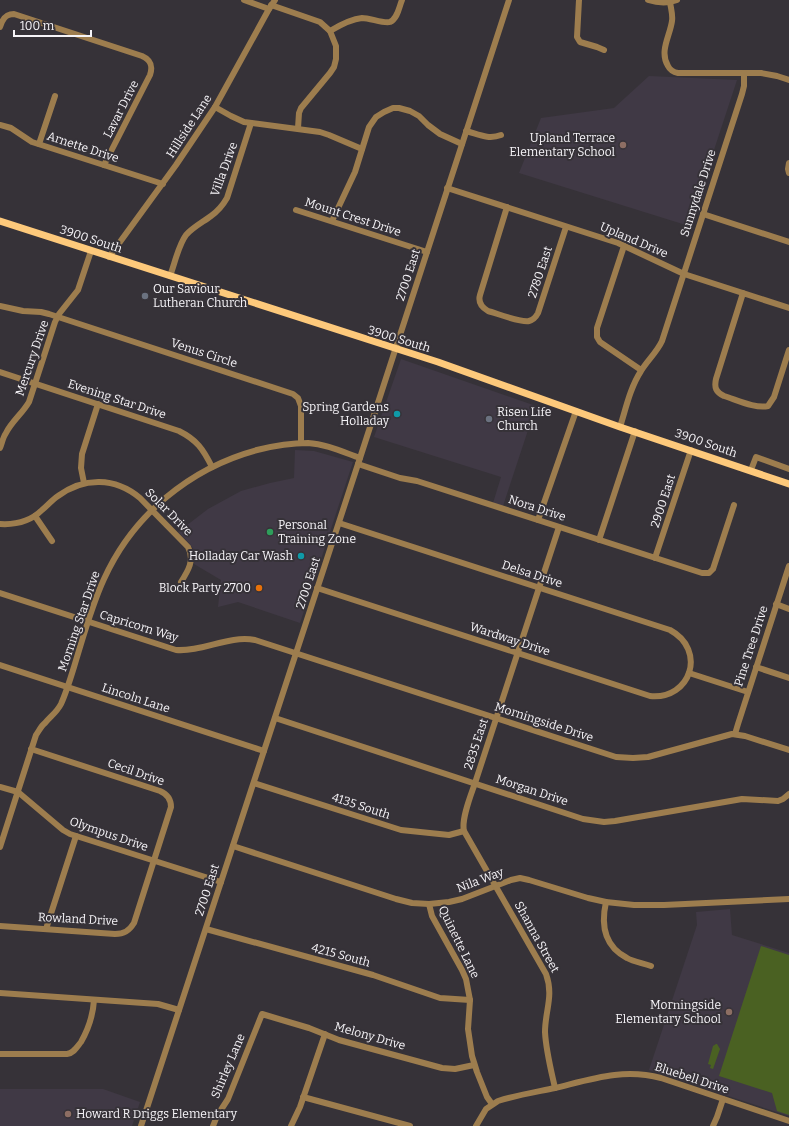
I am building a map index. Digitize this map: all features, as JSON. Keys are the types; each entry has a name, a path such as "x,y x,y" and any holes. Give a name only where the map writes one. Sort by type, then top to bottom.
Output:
{"main road":[{"name":"3900 South","path":"0,221 438,362 789,484"}],"street":[{"path":"244,0 272,5 312,19 320,22 330,31 336,46 334,67 301,108 299,113 298,128"},
{"path":"330,31 352,20 363,18 390,22 397,15 402,0"},
{"name":"2700 East","path":"141,1126 509,0"},
{"path":"579,0 577,37 580,42 598,46 604,50"},
{"path":"648,0 658,3 673,1 672,21 664,53 666,63 671,70 678,72 760,73 789,80"},
{"name":"Hillside Lane","path":"109,257 190,146 215,107 272,5"},
{"name":"Lavar Drive","path":"0,28 3,18 12,14 147,58 152,67 150,75 104,165"},
{"name":"Sunnydale Drive","path":"620,426 631,392 641,370 656,352 662,341 742,94 744,86 744,73"},
{"path":"39,144 55,96"},
{"path":"215,107 244,122 320,132 362,149"},
{"path":"332,221 355,172 369,127 376,117 384,112 393,108 410,110 440,134 462,144"},
{"name":"Villa Drive","path":"170,276 186,236 215,213 227,198 251,123"},
{"name":"Arnette Drive","path":"0,124 11,128 27,139 39,144 163,184"},
{"path":"466,131 494,138 501,135"},
{"path":"789,163 789,173"},
{"name":"Upland Drive","path":"447,188 624,246 684,274 789,308"},
{"name":"2780 East","path":"507,207 479,300 488,311 526,322 535,318 538,313 566,226"},
{"name":"Mount Crest Drive","path":"296,210 427,252"},
{"path":"703,214 789,242"},
{"path":"624,246 597,332 600,342 641,370"},
{"name":"Mercury Drive","path":"0,448 6,432 23,412 29,402 58,317 78,290 91,251"},
{"path":"743,293 716,379 716,390 724,396 757,406 768,406 774,397 789,350"},
{"name":"Venus Circle","path":"0,306 23,311 44,313 58,317 293,394 298,398 301,406 301,443"},
{"name":"Evening Star Drive","path":"0,372 173,429 194,440 201,448 212,467"},
{"path":"84,483 81,468 82,454 98,404"},
{"path":"538,520 576,411"},
{"path":"599,540 635,431"},
{"name":"Morning Star Drive","path":"0,847 39,731 44,723 59,708 65,694 100,588 115,558 137,527 152,510 188,481 212,467 257,450 309,443 325,446 360,458"},
{"name":"2900 East","path":"655,558 691,450"},
{"path":"751,470 756,457 789,469"},
{"name":"Nora Drive","path":"358,464 400,478 417,481 700,573 709,573 712,571 734,505"},
{"name":"Solar Drive","path":"0,524 16,523 35,516 62,493 84,483 103,482 120,486 136,494 188,547 192,557 191,564 181,582"},
{"path":"35,516 52,541"},
{"name":"Delsa Drive","path":"339,523 665,629 682,639 689,651 691,660 689,673"},
{"name":"2835 East","path":"464,831 463,822 475,783 559,527"},
{"name":"Pine Tree Drive","path":"735,734 789,566"},
{"name":"Wardway Drive","path":"318,588 650,696 660,696 675,691 685,682 689,673"},
{"name":"Capricorn Way","path":"0,593 176,650 192,650 246,638 296,653"},
{"path":"776,604 789,609"},
{"name":"Morningside Drive","path":"296,653 612,756 627,758 648,757 735,734 789,750"},
{"name":"Lincoln Lane","path":"0,665 264,752"},
{"path":"756,667 789,678"},
{"path":"689,673 748,692"},
{"name":"Morgan Drive","path":"275,718 584,819 604,822 738,799 778,801 784,799 789,794"},
{"name":"Cecil Drive","path":"32,749 165,793 170,800 171,807 154,861"},
{"name":"4135 South","path":"254,783 401,830 449,835 464,831"},
{"name":"Olympus Drive","path":"0,787 18,792 63,830 76,836 221,882"},
{"name":"Shanna Street","path":"464,831 544,968 550,992 546,1022 546,1039 555,1088"},
{"path":"46,929 76,836"},
{"name":"Nila Way","path":"233,846 412,903 443,903 456,900 513,879 523,878 606,902 629,904 653,905 789,898"},
{"name":"Rowland Drive","path":"0,926 115,934 124,933 134,923 154,861"},
{"path":"606,902 604,923 606,933 611,943 619,952 628,958 651,966"},
{"name":"Quinette Lane","path":"429,904 433,918 464,974 469,989 470,1000 468,1029 470,1047 474,1065 487,1097 492,1104"},
{"name":"4215 South","path":"206,929 373,975 440,998 470,1000"},
{"path":"0,993 158,1004 179,1010"},
{"path":"0,1054 71,1053 74,1051 89,1027 94,1000"},
{"name":"Melony Drive","path":"262,1014 309,1028 339,1040 446,1069 459,1069 474,1065"},
{"name":"Shirley Lane","path":"213,1126 228,1099 262,1014"},
{"path":"291,1126 298,1112 325,1034"},
{"name":"Bluebell Drive","path":"492,1104 502,1100 612,1075 637,1074 661,1078 789,1121"},
{"path":"303,1097 410,1126"},
{"path":"712,1126 717,1117 723,1099"},
{"path":"476,1126 484,1112 492,1104"}],"shaded area":[{"name":"Upland Terrace Elementary School","path":"649,76 737,80 689,226 519,173 541,118 614,108"},
{"path":"401,359 536,406 503,506 493,503 501,477 374,437"},
{"path":"295,450 314,451 353,462 300,623 238,602 218,607 221,580 194,564 194,550 178,532 208,509 241,491 294,478"},
{"name":"Morningside Elementary School","path":"730,909 732,935 789,953 789,1116 649,1070 697,925 696,912"},
{"name":"Howard R Driggs Elementary","path":"0,1089 103,1089 140,1102 132,1126 0,1126"}],"green space":[{"path":"761,946 789,955 789,1115 777,1111 772,1093 719,1076"},
{"path":"716,1044 720,1049 713,1069 710,1068 711,1065 708,1064 713,1046"}],"place":[{"name":"Upland Terrace Elementary School","path":"623,145"},
{"name":"Our Saviour Lutheran Church","path":"145,296"},
{"name":"Spring Gardens Holladay","path":"397,414"},
{"name":"Risen Life Church","path":"489,419"},
{"name":"Personal Training Zone","path":"270,532"},
{"name":"Holladay Car Wash","path":"301,556"},
{"name":"Block Party 2700","path":"259,588"},
{"name":"Morningside Elementary School","path":"729,1012"},
{"name":"Howard R Driggs Elementary","path":"68,1114"}]}
